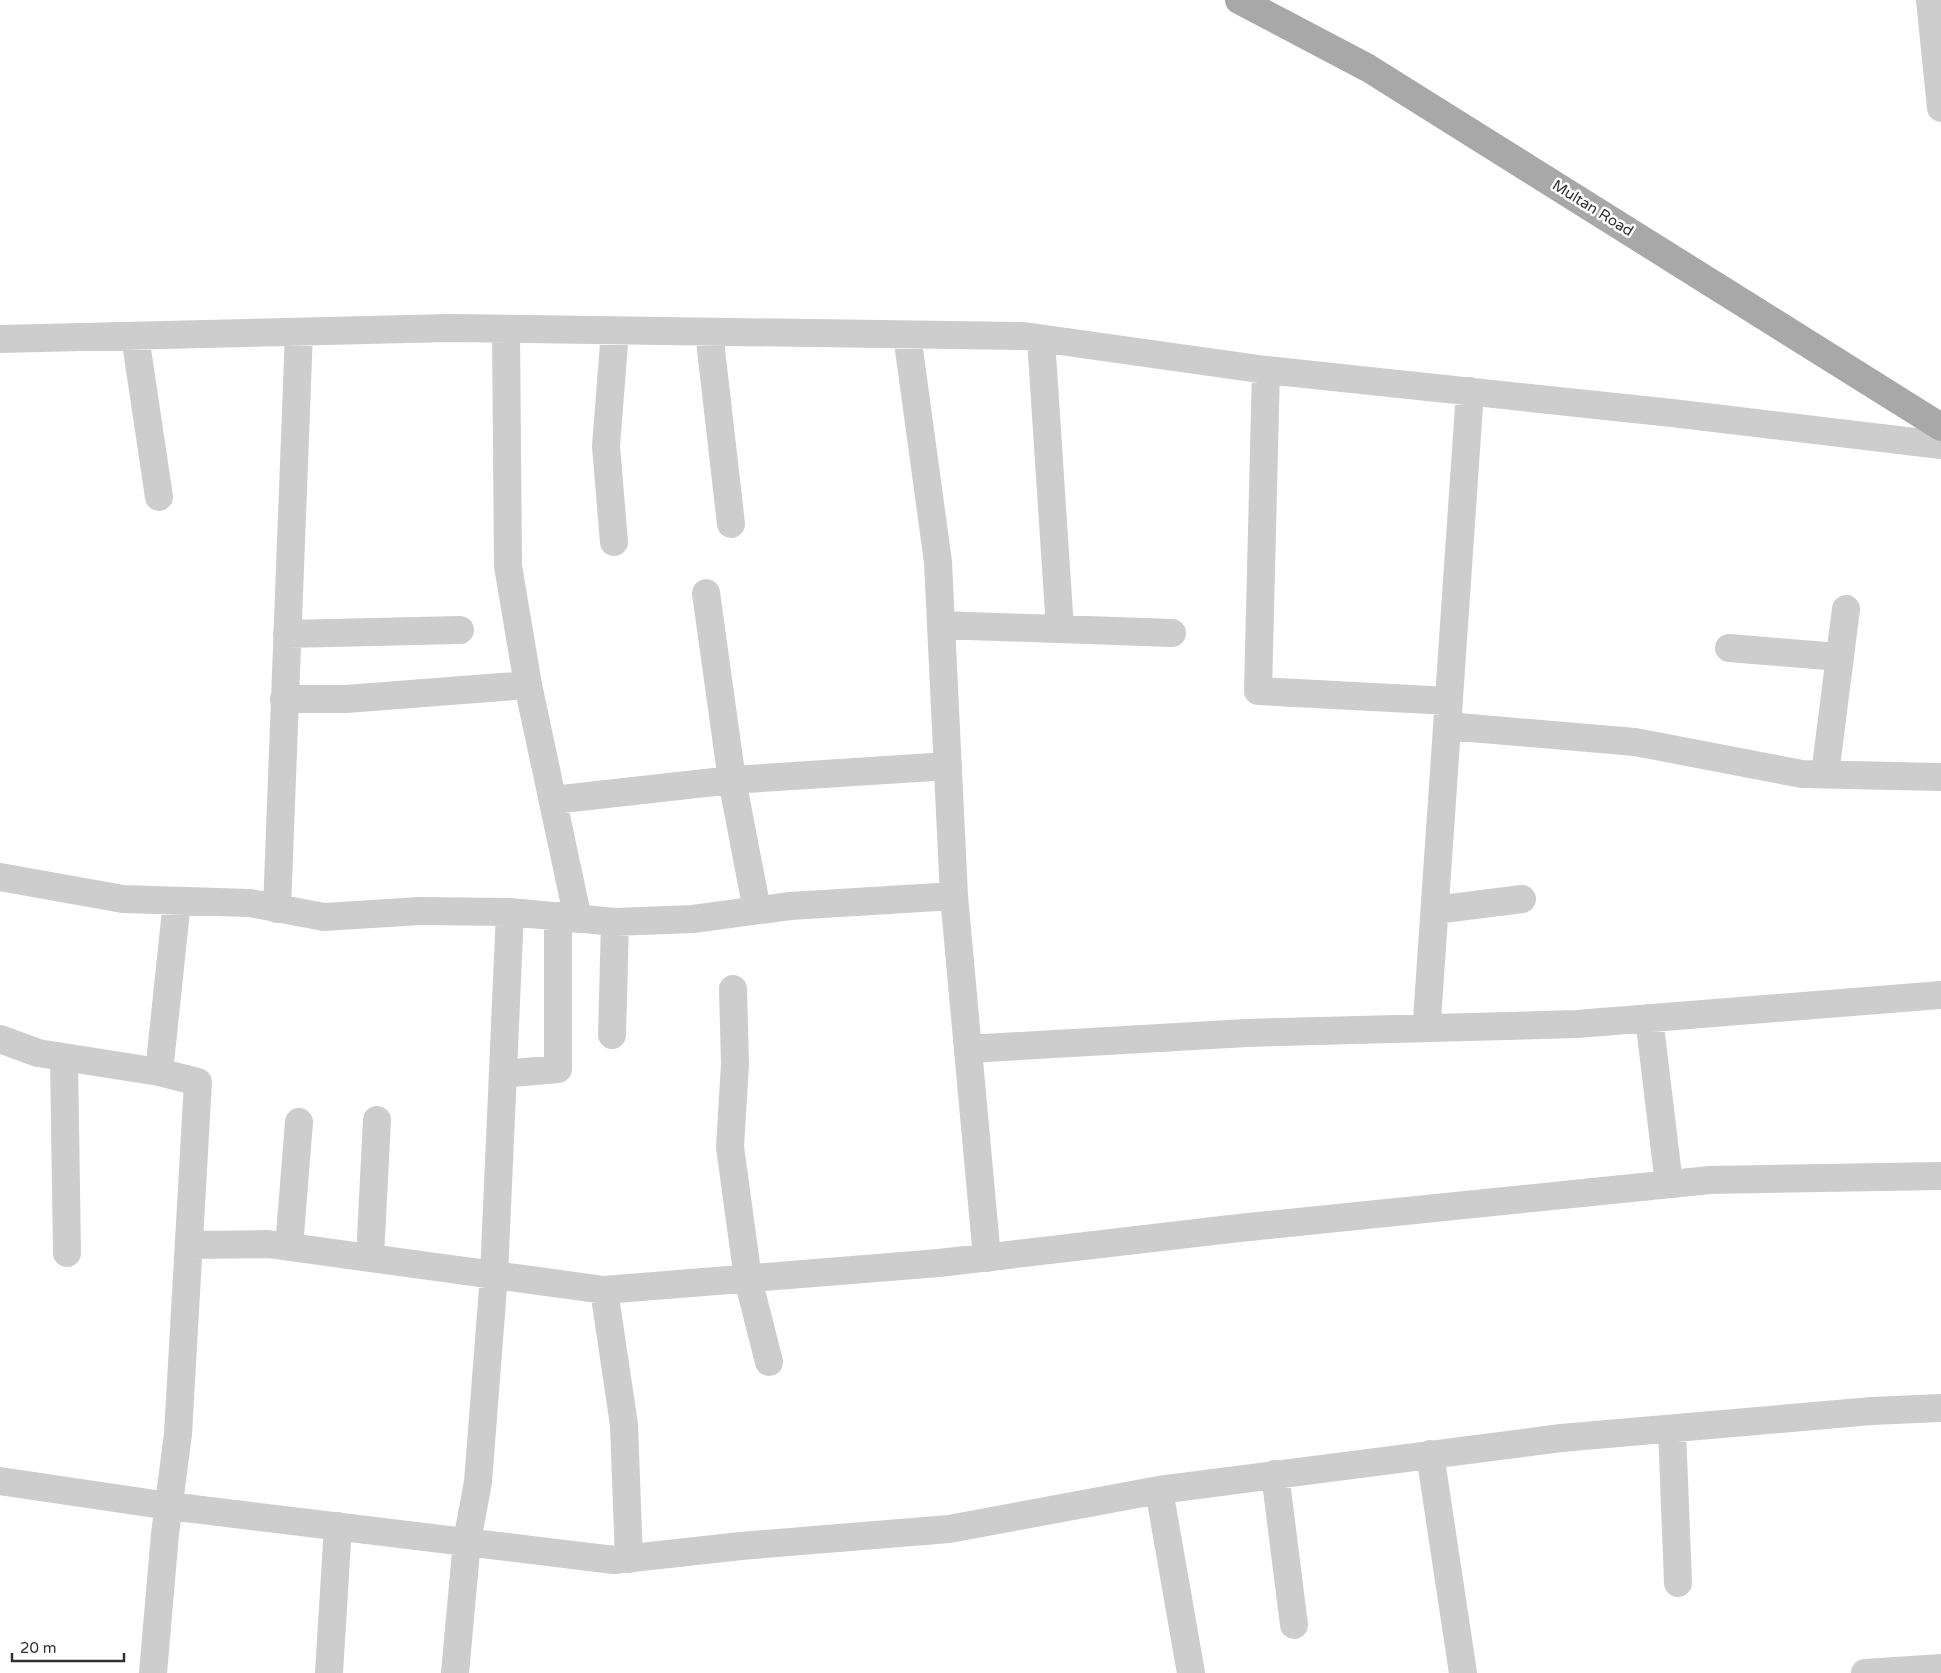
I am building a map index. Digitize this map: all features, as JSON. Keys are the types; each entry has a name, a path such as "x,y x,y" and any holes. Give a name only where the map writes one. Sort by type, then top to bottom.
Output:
{"main road":[{"name":"Multan Road","path":"1239,0 1368,68 1941,427"}],"street":[{"path":"1930,0 1941,108"},
{"path":"0,339 449,328 907,335 1041,339 1266,370 1470,391 1941,445"},
{"path":"503,1074 558,1069 568,918 553,800 528,685 508,566 506,329"},
{"path":"614,542 606,446 615,331"},
{"path":"277,909 300,332"},
{"path":"709,332 731,524"},
{"path":"907,335 938,562 954,896 987,1258"},
{"path":"135,336 159,497"},
{"path":"1041,339 1060,629"},
{"path":"1266,370 1258,691 1448,714 1635,742 1802,774 1941,777"},
{"path":"1428,1028 1427,1020 1470,391"},
{"path":"706,593 732,780 757,910"},
{"path":"1826,774 1846,610"},
{"path":"941,625 1172,633"},
{"path":"287,634 460,630"},
{"path":"1728,648 1840,657"},
{"path":"284,699 346,699 528,685"},
{"path":"553,800 732,780 948,766"},
{"path":"0,877 123,899 250,904 324,917 420,911 510,912 615,922 693,919 757,910 954,896"},
{"path":"1435,910 1522,899"},
{"path":"159,1072 177,901"},
{"path":"454,1673 467,1541 478,1482 494,1275 510,912"},
{"path":"612,1035 615,922"},
{"path":"733,989 736,1064 730,1147 748,1279 769,1362"},
{"path":"968,1049 1246,1033 1577,1024 1941,995"},
{"path":"1649,1018 1669,1184"},
{"path":"0,1040 38,1053 159,1072 198,1082 178,1434 153,1673"},
{"path":"64,1057 67,1253"},
{"path":"370,1258 377,1120"},
{"path":"290,1247 299,1122"},
{"path":"189,1245 268,1244 604,1290 987,1258 1239,1228 1710,1180 1941,1176"},
{"path":"604,1290 624,1425 629,1559"},
{"path":"0,1481 169,1506 614,1560 741,1546 949,1529 1159,1490 1561,1438 1872,1411 1941,1408"},
{"path":"1672,1429 1678,1583"},
{"path":"1430,1454 1464,1673"},
{"path":"1275,1474 1294,1626"},
{"path":"1159,1490 1191,1673"},
{"path":"330,1673 338,1526"},
{"path":"1865,1673 1941,1668"}]}
